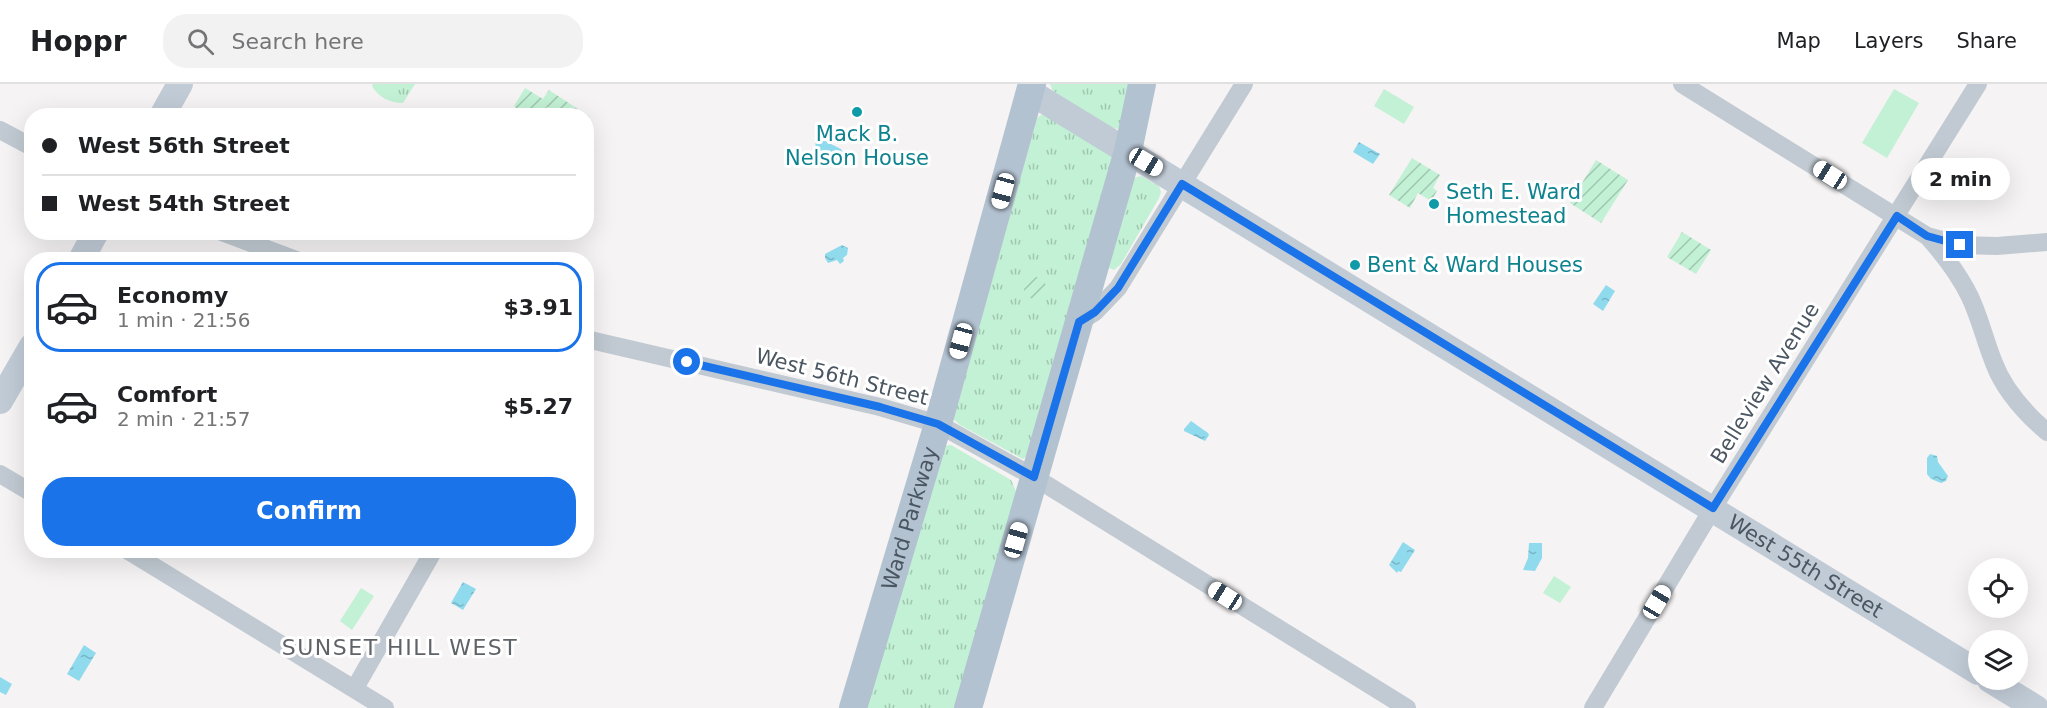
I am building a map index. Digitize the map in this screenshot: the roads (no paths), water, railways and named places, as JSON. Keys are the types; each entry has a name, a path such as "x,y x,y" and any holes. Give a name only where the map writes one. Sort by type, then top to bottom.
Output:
{"main road":[{"path":"166,108 180,84"},
{"path":"968,708 1128,151 1143,84"},
{"name":"West 55th Street","path":"1027,86 1128,151 1968,666"},
{"name":"Ward Parkway","path":"853,708 938,424 1027,86"},
{"path":"0,401 24,360"},
{"path":"2006,690 2036,708"}],"street":[{"path":"1079,322 1095,312 1118,288 1244,84"},
{"path":"1682,84 1927,236 1953,265 1971,299 1995,365 2010,392 2028,416 2047,432"},
{"name":"Belleview Avenue","path":"1593,708 1713,508 1978,84"},
{"path":"0,130 24,143"},
{"path":"1927,236 1960,245 1997,246 2047,242"},
{"path":"243,240 275,252"},
{"name":"West 56th Street","path":"594,341 880,407 938,424 1034,477 1407,708"},
{"path":"0,474 24,488"},
{"path":"140,558 385,708"},
{"path":"355,688 429,558"}],"water":[{"path":"819,138 841,149 842,156 837,160 816,148 815,142"},
{"path":"1359,142 1380,154 1373,164 1353,152"},
{"path":"842,245 848,248 847,255 843,258 844,261 840,264 837,260 828,263 825,254"},
{"path":"1606,285 1615,291 1603,311 1593,304"},
{"path":"1191,421 1208,433 1205,441 1184,431"},
{"path":"1930,454 1937,456 1938,462 1948,476 1946,481 1941,483 1931,479 1927,474 1927,458"},
{"path":"1403,542 1415,550 1401,572 1397,573 1389,565"},
{"path":"1529,543 1542,543 1542,558 1535,571 1523,570 1528,558"},
{"path":"463,582 476,589 463,610 451,603"},
{"path":"84,645 96,653 79,681 67,674"},
{"path":"0,677 12,684 6,695 0,692"}],"place":[{"name":"Mack B. Nelson House","path":"857,112"},
{"name":"Seth E. Ward Homestead","path":"1434,204"},
{"name":"Bent & Ward Houses","path":"1355,265"}],"district":[{"name":"SUNSET HILL WEST","path":"400,647"}]}
